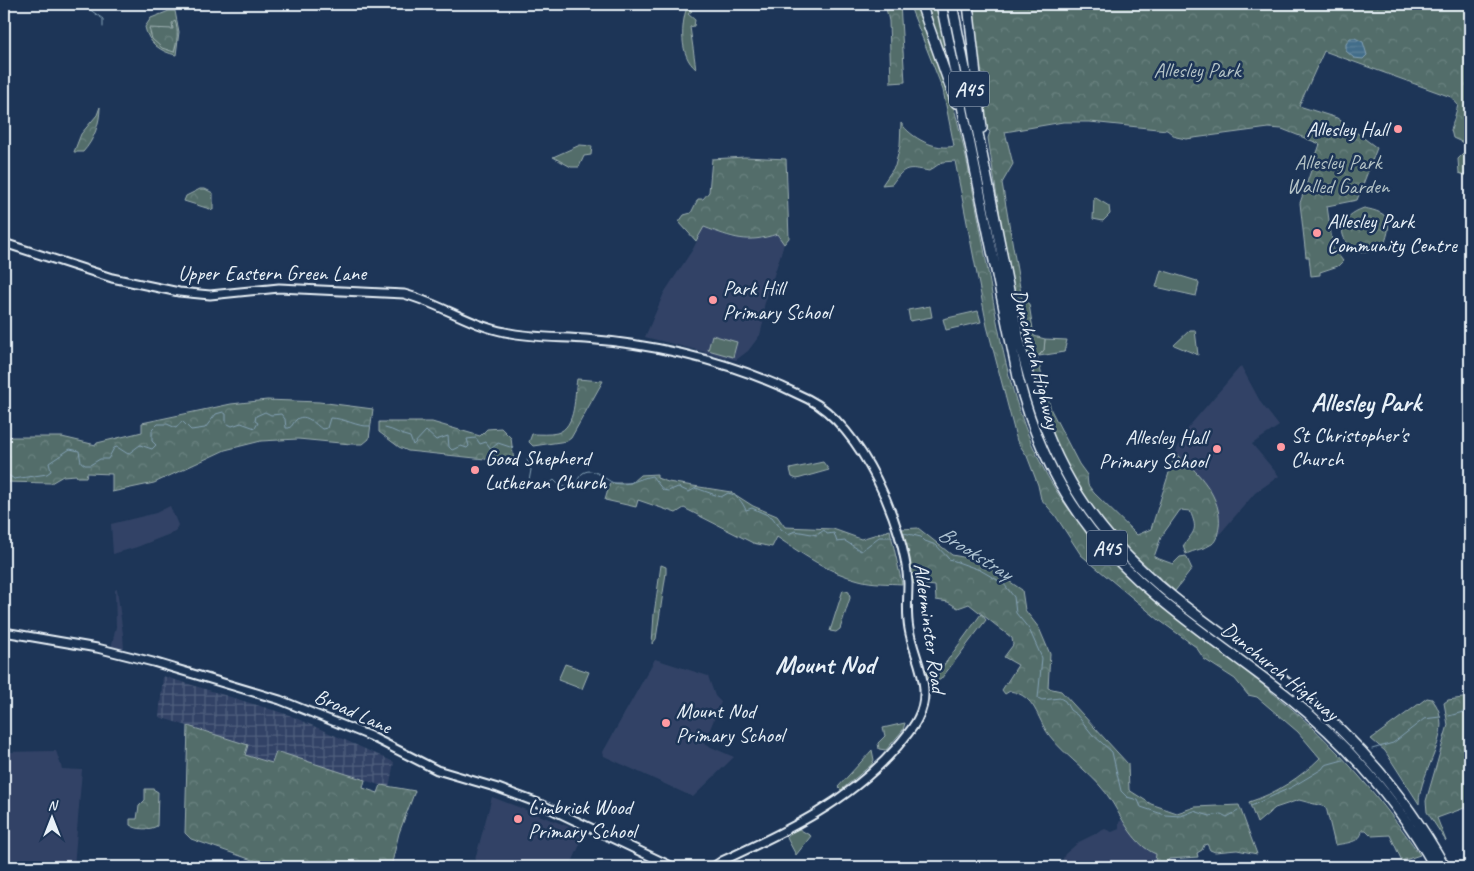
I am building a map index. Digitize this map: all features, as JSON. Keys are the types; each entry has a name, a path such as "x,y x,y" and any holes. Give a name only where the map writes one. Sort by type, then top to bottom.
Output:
{"highway":[{"path":"921,4 956,104 963,116"},
{"name":"Dunchurch Highway","path":"941,4 963,116 1028,415 1043,452 1073,505 1104,545 1137,579 1292,700 1348,751 1409,824 1434,867"},
{"name":"Dunchurch Highway","path":"952,4 1028,377 1052,448 1080,498 1117,546 1143,571 1300,692 1354,743 1390,784 1416,819 1445,867"},
{"path":"968,4 987,165 986,174"}],"street":[{"name":"Upper Eastern Green Lane","path":"4,243 112,278 179,292 210,295 279,288 396,293 421,299 489,328 520,335 546,338"},
{"name":"Alderminster Road","path":"546,338 588,340 670,350 731,368 808,399 844,428 857,444 870,467 896,527 908,583 906,602 910,633 925,687 922,709 917,720 885,760 838,801 803,822 713,867"},
{"name":"Broad Lane","path":"4,632 82,645 140,659 280,700 370,736 437,770 498,788 538,803 674,867"}],"shaded area":[{"path":"1350,38 1363,42 1367,55 1363,59 1354,58 1346,51 1346,44"},
{"name":"Park Hill Primary School","path":"704,227 732,238 762,239 777,234 784,244 764,306 760,335 748,351 736,360 645,337 664,293 693,249"},
{"name":"Allesley Hall Primary School","path":"1241,366 1261,403 1279,426 1252,444 1279,476 1255,493 1218,536 1175,454 1185,431"},
{"path":"170,506 178,525 175,532 113,554 111,524 156,513"},
{"path":"117,589 124,651 111,648 116,627 115,590"},
{"name":"Mount Nod Primary School","path":"655,659 708,676 715,696 721,702 704,744 734,757 693,797 604,756 603,752"},
{"path":"163,676 289,715 394,762 389,788 276,752 272,764 245,755 248,745 159,717"},
{"path":"56,751 62,769 82,770 74,867 4,867 4,752"},
{"name":"Limbrick Wood Primary School","path":"492,797 585,833 570,867 473,867"},
{"path":"1122,820 1148,851 1156,854 1156,861 1159,867 1066,867 1063,864 1062,861 1065,854 1079,842 1105,829 1112,832 1119,829 1119,822"}],"green space":[{"path":"885,4 900,4 905,82 891,83 889,21"},
{"path":"909,4 917,4 949,91 968,166 1004,356 1013,392 1039,460 1057,492 1080,523 1131,579 1279,698 1337,752 1389,813 1420,855 1402,861 1390,835 1372,836 1366,830 1362,830 1359,838 1356,840 1335,845 1326,807 1299,800 1275,808 1257,823 1249,802 1287,784 1305,772 1320,758 1298,732 1257,697 1248,695 1235,679 1204,659 1196,647 1159,620 1081,555 1055,515 1041,499 1027,456 1017,441 987,326 955,161 942,162 929,171 907,169 892,184 882,185 895,166 900,146 901,123 911,134 924,142 940,147 954,146 943,90"},
{"path":"926,4 937,4 947,56 943,58"},
{"name":"Allesley Park","path":"971,4 1470,4 1470,146 1453,138 1451,130 1458,105 1451,97 1324,51 1299,106 1337,118 1377,148 1357,200 1327,206 1333,248 1343,261 1338,266 1320,272 1320,275 1311,276 1309,257 1306,257 1300,203 1320,144 1282,129 1269,128 1186,139 1176,137 1167,130 1090,122 1063,122 1005,132 1013,164 1002,183 1022,299 1029,304 1034,336 1045,339 1044,350 1037,357 1051,410 1079,464 1087,475 1088,485 1137,535 1151,529 1175,454 1200,476 1213,495 1217,505 1219,527 1215,540 1209,546 1186,554 1183,546 1194,530 1194,522 1190,511 1180,510 1161,537 1154,557 1173,564 1180,557 1186,556 1192,569 1175,591 1130,551 1090,505 1062,459 1043,413 1029,365 1005,247 988,138 990,132 984,126 972,30 975,21"},
{"path":"687,7 692,11 688,14 695,20 694,26 690,27 696,69 690,63 684,48 683,22"},
{"path":"169,11 175,11 179,32 176,55 165,52 156,46 149,38 145,27 151,18"},
{"path":"175,21 177,36 174,52 162,48 152,39 149,28 173,29 172,23"},
{"path":"100,107 98,125 93,137 83,152 74,152 81,134 97,115"},
{"path":"580,145 592,146 591,155 584,156 579,167 571,167 553,157"},
{"path":"1465,152 1470,154 1470,177 1459,173 1458,159"},
{"path":"745,157 786,159 789,238 784,244 777,234 757,239 748,239 732,237 704,227 696,241 679,222 684,215 691,213 698,199 703,199 709,192 712,159"},
{"path":"200,189 213,193 213,210 184,201 186,196"},
{"path":"1094,197 1109,206 1110,214 1103,221 1093,219"},
{"path":"1364,208 1384,215 1388,224 1387,236 1384,245 1369,251 1356,252 1345,239 1343,227 1345,221 1350,216"},
{"path":"1161,270 1197,281 1199,284 1196,296 1156,287"},
{"path":"930,306 932,317 910,321 908,310"},
{"path":"978,311 981,322 946,330 943,319"},
{"path":"1190,330 1195,330 1198,355 1174,345"},
{"path":"712,335 737,342 733,357 708,350"},
{"path":"1045,339 1067,340 1064,352 1039,356 1044,350"},
{"path":"577,379 603,381 571,438 567,441 533,446 529,442 532,434 557,433 568,424 573,410"},
{"path":"267,400 319,402 373,409 369,439 363,444 298,439 261,441 225,450 154,483 112,492 112,474 87,473 86,477 77,477 76,475 63,476 51,483 4,482 4,437 62,437 96,445 97,443 142,432 142,423 231,404"},
{"path":"379,422 432,422 480,436 487,429 501,428 511,438 514,462 408,451 399,447 379,432"},
{"path":"823,462 829,470 797,479 792,477 790,469"},
{"path":"657,474 657,478 668,482 731,492 753,506 777,516 785,527 833,529 861,539 890,530 902,584 870,582 848,577 816,562 777,537 772,547 753,543 684,508 676,513 638,500 636,507 605,500 610,483 631,483 640,475"},
{"path":"918,528 952,555 978,560 1022,590 1025,610 1039,628 1050,654 1048,688 1061,691 1128,764 1129,790 1151,804 1177,813 1195,807 1239,805 1257,854 1237,850 1215,852 1210,850 1207,844 1197,853 1198,857 1169,859 1164,867 1159,867 1155,861 1156,854 1136,839 1106,793 1056,744 1030,702 1019,694 1010,691 1005,694 1002,690 1018,665 1004,657 1013,645 1012,638 969,604 958,608 948,602 936,600 935,586 911,583 909,560 901,529"},
{"path":"661,565 666,567 666,573 656,639 652,644 654,614"},
{"path":"843,590 849,592 850,598 840,629 836,632 830,631"},
{"path":"981,614 986,620 941,679 936,682 929,680 926,668 936,676"},
{"path":"565,664 589,672 582,689 558,680"},
{"path":"1470,697 1470,806 1437,818 1446,841 1427,812 1426,801 1448,725 1444,703 1448,700"},
{"path":"1427,698 1432,699 1439,711 1441,724 1439,737 1421,791 1419,804 1385,751 1371,739"},
{"path":"905,723 903,730 886,750 879,749 878,743 885,736 883,728"},
{"path":"188,726 248,745 245,755 272,763 276,752 282,753 365,780 363,788 378,793 381,785 415,791 399,833 391,867 280,867 261,863 191,839 185,833"},
{"path":"872,750 874,760 871,765 841,790 838,787"},
{"path":"145,789 153,789 158,792 157,826 140,829 130,825 130,819 137,819 139,806 145,800"},
{"path":"799,829 811,836 796,855 787,838 789,833"}],"waterway":[{"path":"82,4 103,19 103,27"},
{"path":"4,472 14,479 47,474 51,471 49,463 70,449 79,451 81,462 85,465 90,465 100,459 108,459 114,448 117,447 128,454 140,445 152,449 156,445 152,441 152,430 158,424 167,424 176,428 182,421 191,430 205,428 216,414 223,412 226,414 226,423 232,426 241,423 255,428 258,423 255,421 256,416 265,412 271,415 281,414 285,419 286,428 289,428 297,419 304,417 322,429 327,428 330,418 370,426"},
{"path":"385,428 410,437 413,445 426,431 436,440 448,436 449,447 452,450 461,446 467,448 469,446 467,439 476,438 480,444 486,442 491,449 498,443 513,448"},
{"path":"527,460 531,470 529,481 544,488 554,480 560,486 572,488 581,475 587,471 595,472 619,484 652,476 663,490 668,491 678,487 689,492 696,488 721,497 728,493 734,495 746,510 752,508 772,517 781,529 788,534 795,531 817,535 824,530 827,534 834,533 837,542 845,541 861,551 879,537 893,537"},
{"name":"Brookstray","path":"904,533 921,537 925,541 936,545 949,559 980,570 1004,584 1014,597 1016,613 1029,629 1042,658 1038,698 1042,700 1060,698 1065,701 1070,710 1077,715 1092,734 1112,752 1121,791 1127,797 1138,800 1141,807 1165,815 1181,816 1194,811 1210,816 1221,814 1227,817 1238,811"},
{"name":"Brookstray","path":"1449,716 1463,712 1470,715"},
{"name":"Brookstray","path":"1372,749 1393,743 1424,719 1440,717"},
{"name":"Brookstray","path":"1251,806 1292,787 1322,769 1325,765 1343,760"}],"place":[{"name":"Allesley Hall","path":"1398,129"},
{"name":"Allesley Park Community Centre","path":"1317,233"},
{"name":"Park Hill Primary School","path":"713,300"},
{"name":"St Christopher's Church","path":"1281,447"},
{"name":"Allesley Hall Primary School","path":"1217,449"},
{"name":"Good Shepherd Lutheran Church","path":"475,470"},
{"name":"Mount Nod Primary School","path":"666,723"},
{"name":"Limbrick Wood Primary School","path":"518,819"}],"district":[{"name":"Allesley Park","path":"1366,402"},
{"name":"Mount Nod","path":"825,664"}],"park label":[{"name":"Allesley Park Walled Garden","path":"1338,174"}]}
